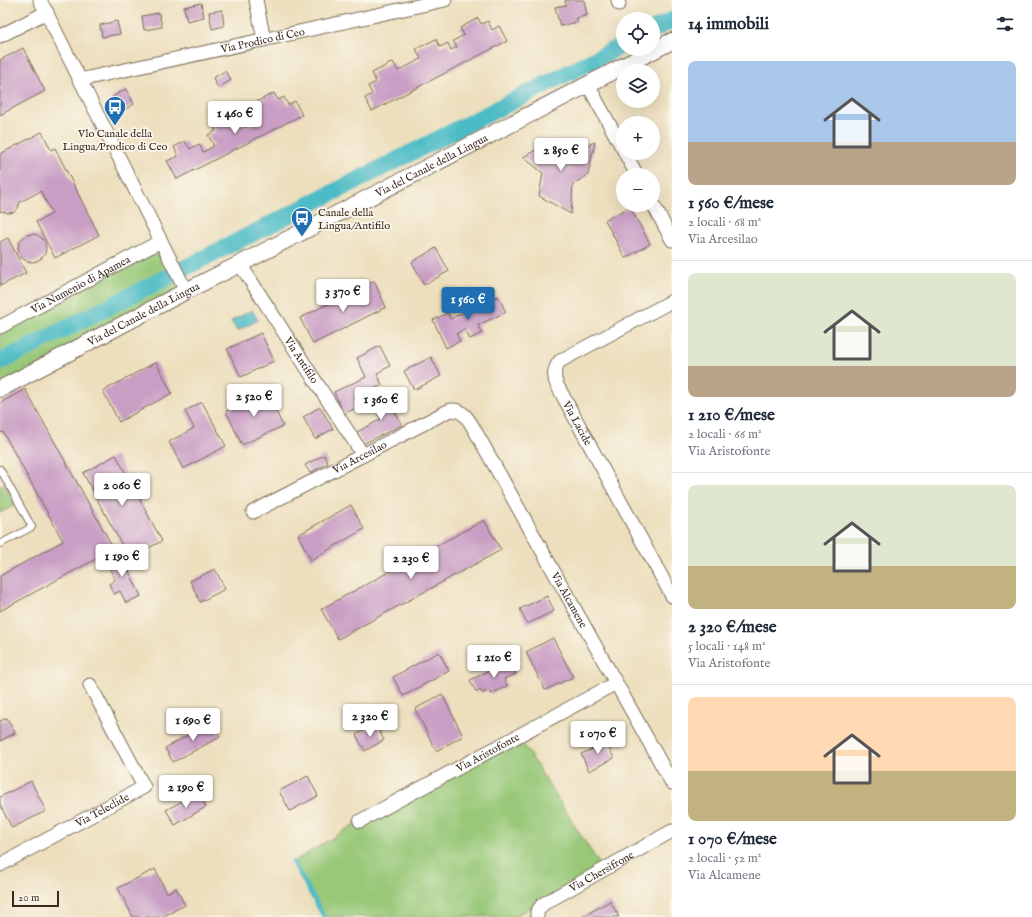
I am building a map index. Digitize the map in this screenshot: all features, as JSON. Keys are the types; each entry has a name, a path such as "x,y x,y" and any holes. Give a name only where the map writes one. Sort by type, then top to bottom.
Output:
{"street":[{"path":"40,0 184,287"},
{"path":"256,0 264,40"},
{"name":"Via Prodico di Ceo","path":"79,80 445,0"},
{"path":"0,36 47,12"},
{"name":"Via del Canale della Lingua","path":"0,389 184,287 240,264 672,41"},
{"path":"588,85 616,136"},
{"path":"657,212 672,240"},
{"name":"Via Numenio di Apamea","path":"0,327 161,241"},
{"name":"Via Antifilo","path":"240,264 363,455"},
{"name":"Via Lacide","path":"672,301 564,359 556,368 555,377 672,596"},
{"name":"Via Arcesilao","path":"253,512 448,411 458,410 466,417"},
{"name":"Via Alcamene","path":"466,417 672,783"},
{"name":"Via Aristofonte","path":"360,821 616,683"},
{"name":"Via Teleclide","path":"0,865 144,787 90,685"},
{"name":"Via Chersifrone","path":"537,917 537,912 543,904 672,831"}],"lane":[{"path":"0,469 32,527 0,544"}],"green space":[{"path":"161,241 186,291 0,385 0,325"},
{"path":"3,484 15,505 0,513 0,486"},
{"path":"518,736 603,870 517,915 518,917 324,917 293,862 360,821"}],"water":[{"path":"252,310 258,320 237,331 231,321"}],"building":[{"path":"565,0 584,0 587,15 577,18 577,22 560,26 555,7 566,5"},
{"path":"201,3 204,17 187,21 184,7"},
{"path":"222,10 224,26 212,29 209,12"},
{"path":"159,13 162,27 144,30 142,16"},
{"path":"478,18 481,24 488,21 492,30 499,26 507,41 372,111 365,98 372,94 368,86 376,82 372,73 393,62 398,71 421,59 416,49 436,39 440,47 448,43 451,50 457,47 453,41 464,35 460,28"},
{"path":"117,21 120,34 102,37 100,25"},
{"path":"23,48 45,91 0,115 0,60"},
{"path":"225,71 231,80 218,88 213,78"},
{"path":"126,89 134,104 121,112 112,97"},
{"path":"274,93 278,100 284,97 288,105 295,101 302,115 177,179 167,161 178,156 174,147 185,141 190,149 199,144 203,152 214,146 208,135 216,131 213,125 230,116 234,122 241,119 245,128 256,122 251,114 259,110 256,102"},
{"path":"42,132 51,150 55,148 99,235 55,258 36,222 52,214 41,191 20,202 18,208 14,212 0,212 0,154"},
{"path":"551,142 567,154 595,142 588,175 573,184 571,214 539,196 543,173 523,157"},
{"path":"620,212 633,212 650,244 625,258 605,220"},
{"path":"32,234 42,238 46,248 42,258 32,262 22,258 18,248 22,238"},
{"path":"8,238 26,273 0,286 0,242"},
{"path":"436,248 449,271 424,285 412,262"},
{"path":"374,281 386,307 313,344 300,318"},
{"path":"498,296 506,312 478,325 482,333 470,339 465,329 456,334 460,341 446,348 433,320 448,313 450,319"},
{"path":"261,333 274,361 241,377 227,349"},
{"path":"380,346 390,366 377,373 382,385 354,398 358,407 344,414 334,392 366,377 357,358"},
{"path":"431,357 441,376 414,390 404,371"},
{"path":"156,362 172,393 119,422 103,391"},
{"path":"25,389 114,549 0,611 0,576 63,541 3,432 0,433 0,403"},
{"path":"267,392 283,426 242,445 226,411"},
{"path":"386,394 402,425 363,444 357,432 381,419 372,402"},
{"path":"202,402 226,446 183,469 169,442 194,428 185,411"},
{"path":"320,407 333,429 315,439 303,417"},
{"path":"116,455 162,541 129,558 83,473"},
{"path":"324,455 328,463 310,473 305,465"},
{"path":"351,505 364,529 311,560 298,535"},
{"path":"484,520 501,550 338,639 321,609"},
{"path":"119,551 141,596 126,603 120,591 114,594 109,584 115,580 105,559"},
{"path":"215,569 225,589 200,602 190,581"},
{"path":"547,596 554,611 527,624 520,609"},
{"path":"553,638 573,677 545,690 526,652"},
{"path":"439,652 449,671 403,696 393,677"},
{"path":"510,661 516,674 504,679 507,686 491,694 489,690 482,693 480,690 476,692 470,680"},
{"path":"442,694 463,736 436,751 415,709"},
{"path":"7,718 15,733 0,741 0,721"},
{"path":"212,722 220,737 173,762 165,748"},
{"path":"375,724 384,740 365,751 356,735"},
{"path":"604,738 614,758 589,771 581,754 593,749 590,744"},
{"path":"308,776 318,796 290,811 279,791"},
{"path":"31,781 46,811 12,828 0,805 0,797"},
{"path":"198,792 206,807 175,825 166,810"},
{"path":"155,869 167,893 176,888 185,905 162,917 133,917 118,888"},
{"path":"610,901 619,917 582,917"}],"waterway":[{"path":"660,26 672,20"},
{"path":"0,362 616,49"},
{"path":"293,862 324,917"}],"place":[{"name":"Vlo Canale della Lingua/Prodico di Ceo","path":"115,126"},
{"name":"Canale della Lingua/Antifilo","path":"302,238"}]}
